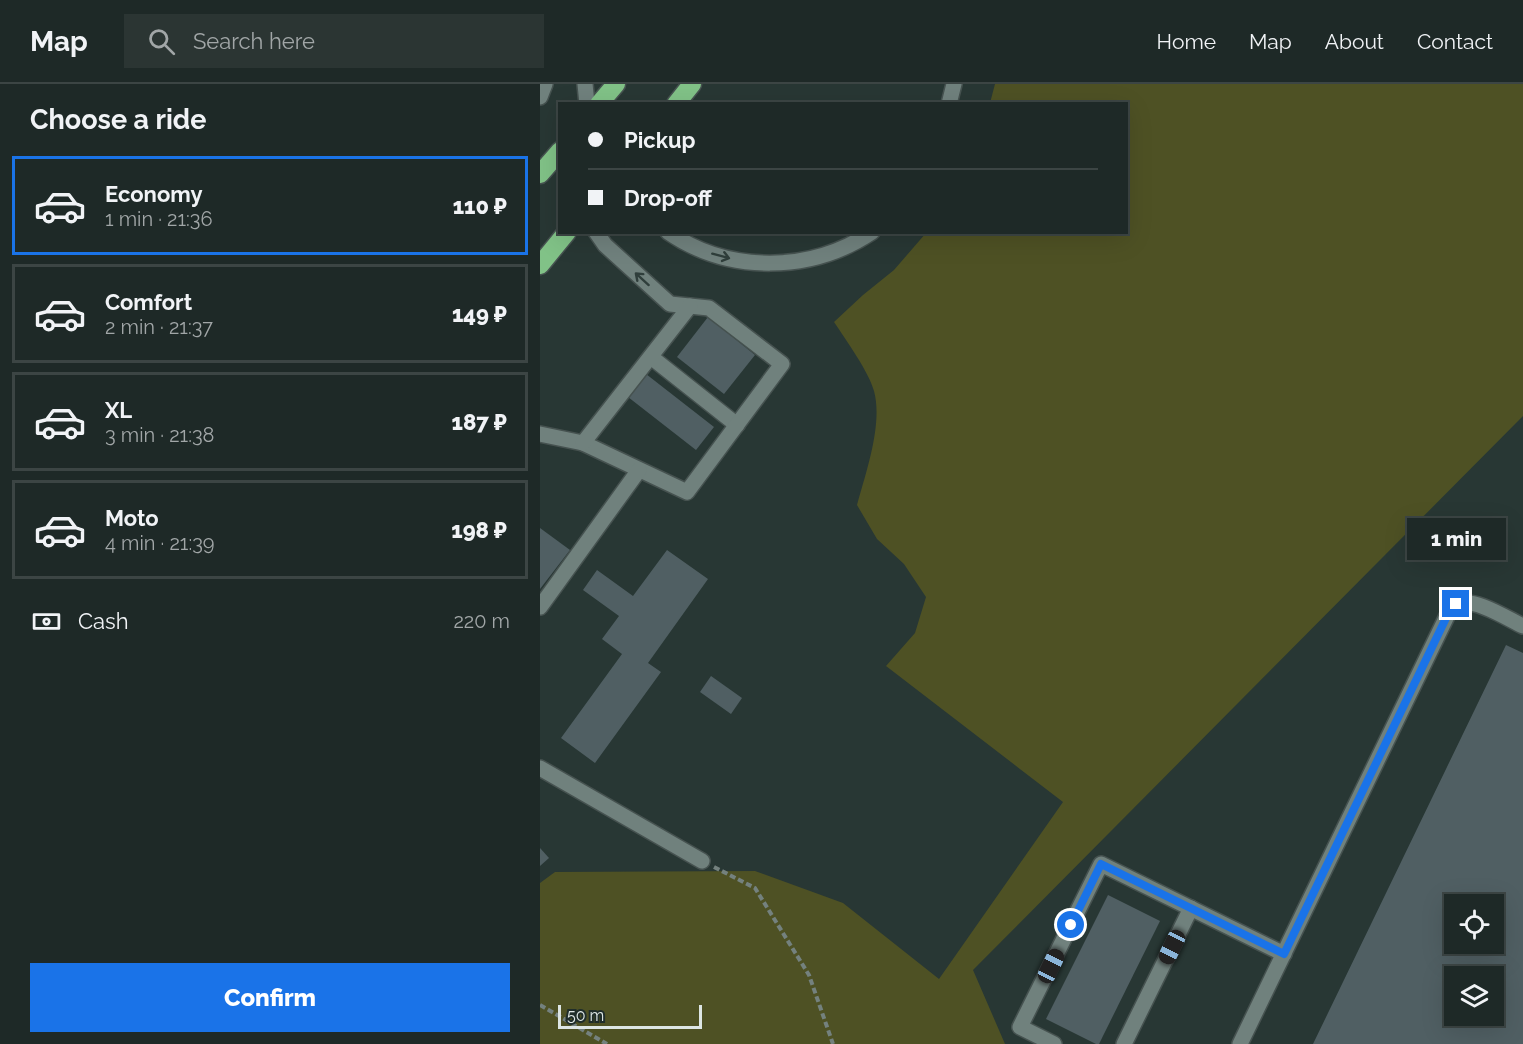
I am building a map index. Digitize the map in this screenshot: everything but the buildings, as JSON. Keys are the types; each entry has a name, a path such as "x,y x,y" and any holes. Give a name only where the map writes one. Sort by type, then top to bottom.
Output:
{"highway":[{"path":"601,102 616,84"},
{"path":"677,102 692,84"},
{"path":"540,174 558,153"},
{"path":"540,265 565,234"}],"street":[{"path":"540,97 545,84"},
{"path":"585,84 587,102"},
{"path":"950,102 954,84"},
{"path":"540,434 583,443 687,492 782,364 709,308 670,304 605,245 597,234"},
{"path":"672,234 698,249 721,257 769,264 816,258 840,250 868,234"},
{"path":"583,443 690,306"},
{"path":"651,357 737,425"},
{"path":"540,607 639,470"},
{"path":"1240,1044 1448,614 1456,604 1465,602 1477,604 1523,626"},
{"path":"540,768 702,861"},
{"path":"1054,1044 1020,1027 1101,864 1284,954"},
{"path":"1124,1044 1191,908"}],"path":[{"path":"702,861 755,888 809,975 833,1044"},
{"path":"540,1005 607,1044"}],"green space":[{"path":"995,84 1523,84 1523,416 973,970 1005,1044 540,1044 540,883 555,872 755,871 843,903 939,979 1063,802 886,666 915,633 926,597 904,564 877,539 857,505 875,433 876,404 874,391 867,375 834,322 894,270 925,234 1128,234 1128,102 990,102"}],"route":[{"path":"1071,925 1101,864 1284,954 1448,614 1456,604"}]}
